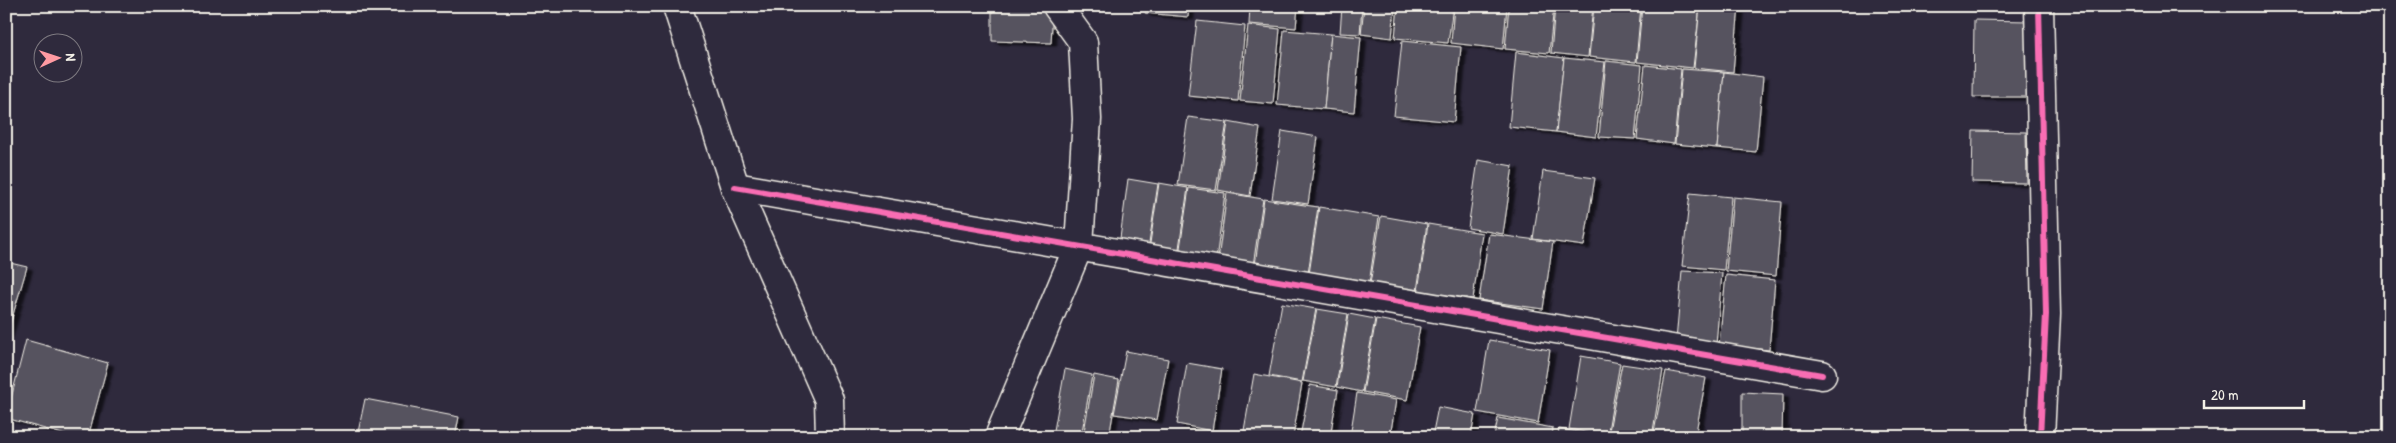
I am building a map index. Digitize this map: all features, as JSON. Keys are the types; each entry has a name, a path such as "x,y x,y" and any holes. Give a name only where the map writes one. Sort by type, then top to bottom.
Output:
{"street":[{"path":"677,6 735,187 829,400 830,437"},
{"path":"999,437 1078,245 1087,119 1083,42 1057,6"},
{"path":"2040,6 2046,314 2040,437"},
{"path":"735,187 1822,375"}],"building":[{"path":"992,6 1053,8 1051,43 992,41"},
{"path":"1146,6 1189,6 1188,17 1145,13"},
{"path":"1250,6 1298,6 1296,28 1249,24"},
{"path":"1342,6 1362,6 1360,34 1340,33"},
{"path":"1364,6 1395,6 1392,38 1361,34"},
{"path":"1398,6 1453,6 1448,43 1395,38"},
{"path":"1454,6 1507,6 1503,49 1451,43"},
{"path":"1509,6 1554,6 1549,53 1505,49"},
{"path":"1555,6 1593,6 1588,57 1551,53"},
{"path":"1594,6 1641,6 1636,62 1589,57"},
{"path":"1642,6 1700,6 1693,68 1637,62"},
{"path":"1700,6 1739,6 1733,72 1694,68"},
{"path":"1974,20 2028,21 2027,97 1973,97"},
{"path":"1197,21 1245,26 1238,101 1188,96"},
{"path":"1248,25 1280,29 1273,104 1240,101"},
{"path":"1284,30 1331,34 1324,109 1277,105"},
{"path":"1331,34 1361,37 1354,112 1324,109"},
{"path":"1402,41 1461,47 1454,122 1394,116"},
{"path":"1516,52 1564,58 1556,132 1509,127"},
{"path":"1564,58 1605,62 1596,137 1556,132"},
{"path":"1606,61 1642,65 1635,139 1599,137"},
{"path":"1645,65 1681,69 1674,144 1637,139"},
{"path":"1682,69 1724,72 1717,148 1675,144"},
{"path":"1724,72 1763,77 1756,152 1717,148"},
{"path":"1188,117 1227,122 1216,190 1178,185"},
{"path":"1228,122 1260,128 1250,196 1218,190"},
{"path":"1282,131 1318,137 1308,204 1272,199"},
{"path":"1973,131 2026,132 2027,183 1972,182"},
{"path":"1478,160 1513,166 1503,234 1468,228"},
{"path":"1543,171 1595,178 1584,246 1533,239"},
{"path":"1128,179 1158,184 1148,250 1119,246"},
{"path":"1159,183 1188,188 1178,255 1149,250"},
{"path":"1189,188 1225,193 1216,260 1179,255"},
{"path":"1227,193 1263,199 1253,266 1218,260"},
{"path":"1690,193 1731,197 1724,270 1682,266"},
{"path":"1733,197 1782,202 1776,276 1726,271"},
{"path":"1264,199 1318,207 1308,274 1255,265"},
{"path":"1319,207 1379,217 1369,284 1309,274"},
{"path":"1381,216 1427,224 1417,291 1370,284"},
{"path":"1428,224 1482,233 1473,299 1418,291"},
{"path":"1489,234 1553,242 1543,309 1479,300"},
{"path":"6,262 27,267 7,335 6,335"},
{"path":"1682,271 1722,273 1716,345 1676,341"},
{"path":"1726,275 1775,280 1769,350 1719,345"},
{"path":"1282,303 1316,309 1302,382 1269,376"},
{"path":"1317,309 1348,314 1336,387 1303,381"},
{"path":"1349,314 1375,319 1362,392 1337,387"},
{"path":"1376,319 1420,327 1407,400 1363,392"},
{"path":"26,340 108,363 88,437 73,437 6,418"},
{"path":"1489,340 1550,350 1538,423 1477,412"},
{"path":"1126,351 1168,359 1157,420 1114,414"},
{"path":"1581,356 1620,363 1607,436 1569,429"},
{"path":"1187,363 1222,369 1212,431 1177,424"},
{"path":"1622,364 1663,370 1652,437 1608,436"},
{"path":"1065,369 1092,375 1081,437 1053,436"},
{"path":"1666,371 1706,378 1695,437 1653,437"},
{"path":"1254,374 1302,383 1293,437 1243,436"},
{"path":"1094,375 1119,380 1109,437 1083,437"},
{"path":"1310,385 1338,390 1330,437 1300,437"},
{"path":"1742,392 1783,394 1782,437 1742,437"},
{"path":"1357,393 1396,400 1390,437 1350,437"},
{"path":"365,399 459,417 455,437 357,437"},
{"path":"1438,407 1475,414 1471,437 1432,437"},
{"path":"1498,418 1553,428 1552,437 1494,437"},
{"path":"1559,429 1584,433 1584,437 1558,437"}],"cycle path":[{"path":"2039,6 2046,314 2040,437"},
{"path":"735,187 1822,375"}]}
